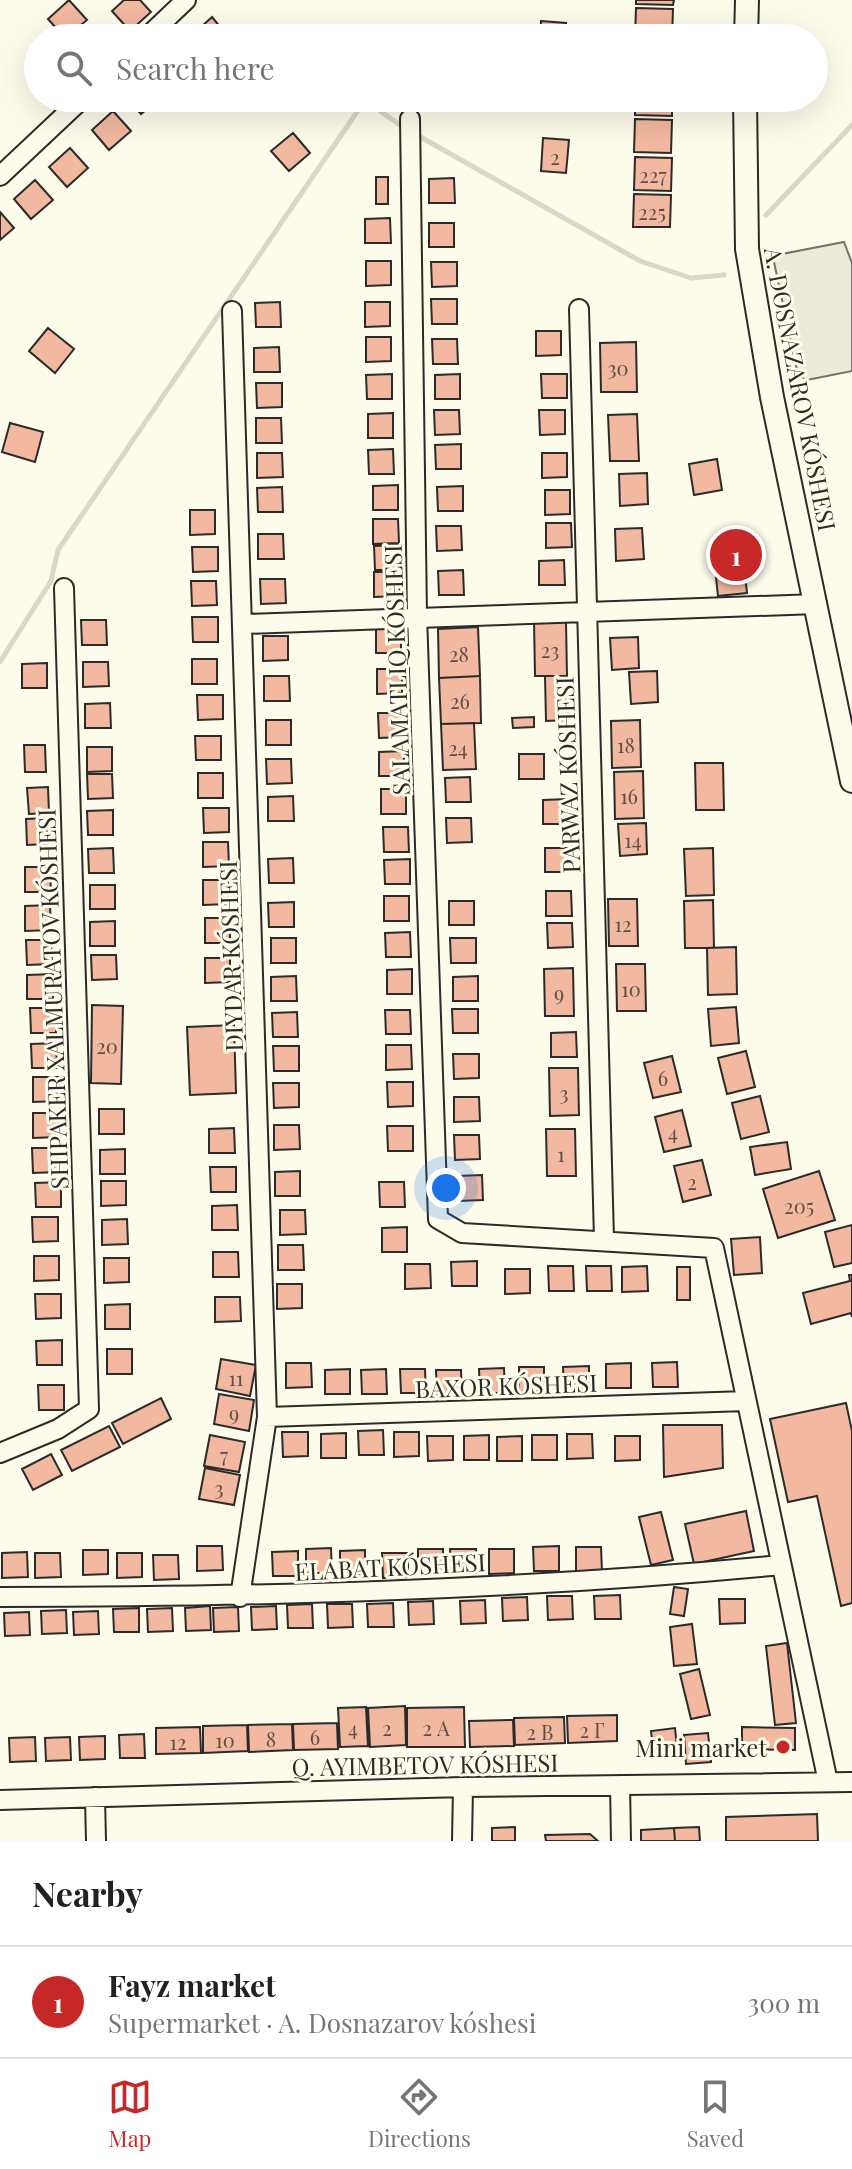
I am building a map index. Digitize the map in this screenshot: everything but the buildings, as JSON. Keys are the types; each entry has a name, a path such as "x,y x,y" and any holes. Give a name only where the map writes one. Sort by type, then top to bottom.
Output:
{"main road":[{"path":"746,24 747,0"},
{"name":"A. DOSNAZAROV KÓSHESI","path":"745,112 747,249 772,397 817,604 844,701 852,781"}],"street":[{"path":"161,24 186,0"},
{"path":"0,176 68,112"},
{"path":"410,119 417,615 438,1219 462,1233 604,1239 714,1248 828,1782"},
{"name":"PARWAZ KÓSHESI","path":"579,309 604,1239"},
{"name":"DIYDAR KÓSHESI","path":"232,311 245,624 267,1417 240,1597"},
{"path":"0,1453 58,1429 89,1409 64,588"},
{"path":"245,624 417,615 817,604"},
{"name":"BAXOR KÓSHESI","path":"267,1417 746,1401"},
{"name":"ELABAT KÓSHESI","path":"0,1597 240,1597 691,1574 781,1565"},
{"path":"0,1800 463,1787 852,1782"},
{"path":"620,1785 621,1841"},
{"path":"462,1841 463,1787"},
{"path":"95,1797 96,1841"}],"shaded area":[{"path":"844,242 852,263 852,371 807,380 798,375 774,262 777,255"}],"waterway":[{"path":"0,662 51,581 58,550 357,112"},
{"path":"382,112 403,127"},
{"path":"766,215 852,125"},
{"path":"417,135 640,261 691,278 724,275"}],"place":[{"name":"Fayz market","path":"736,555"},
{"name":"Mini market","path":"783,1747"}]}
